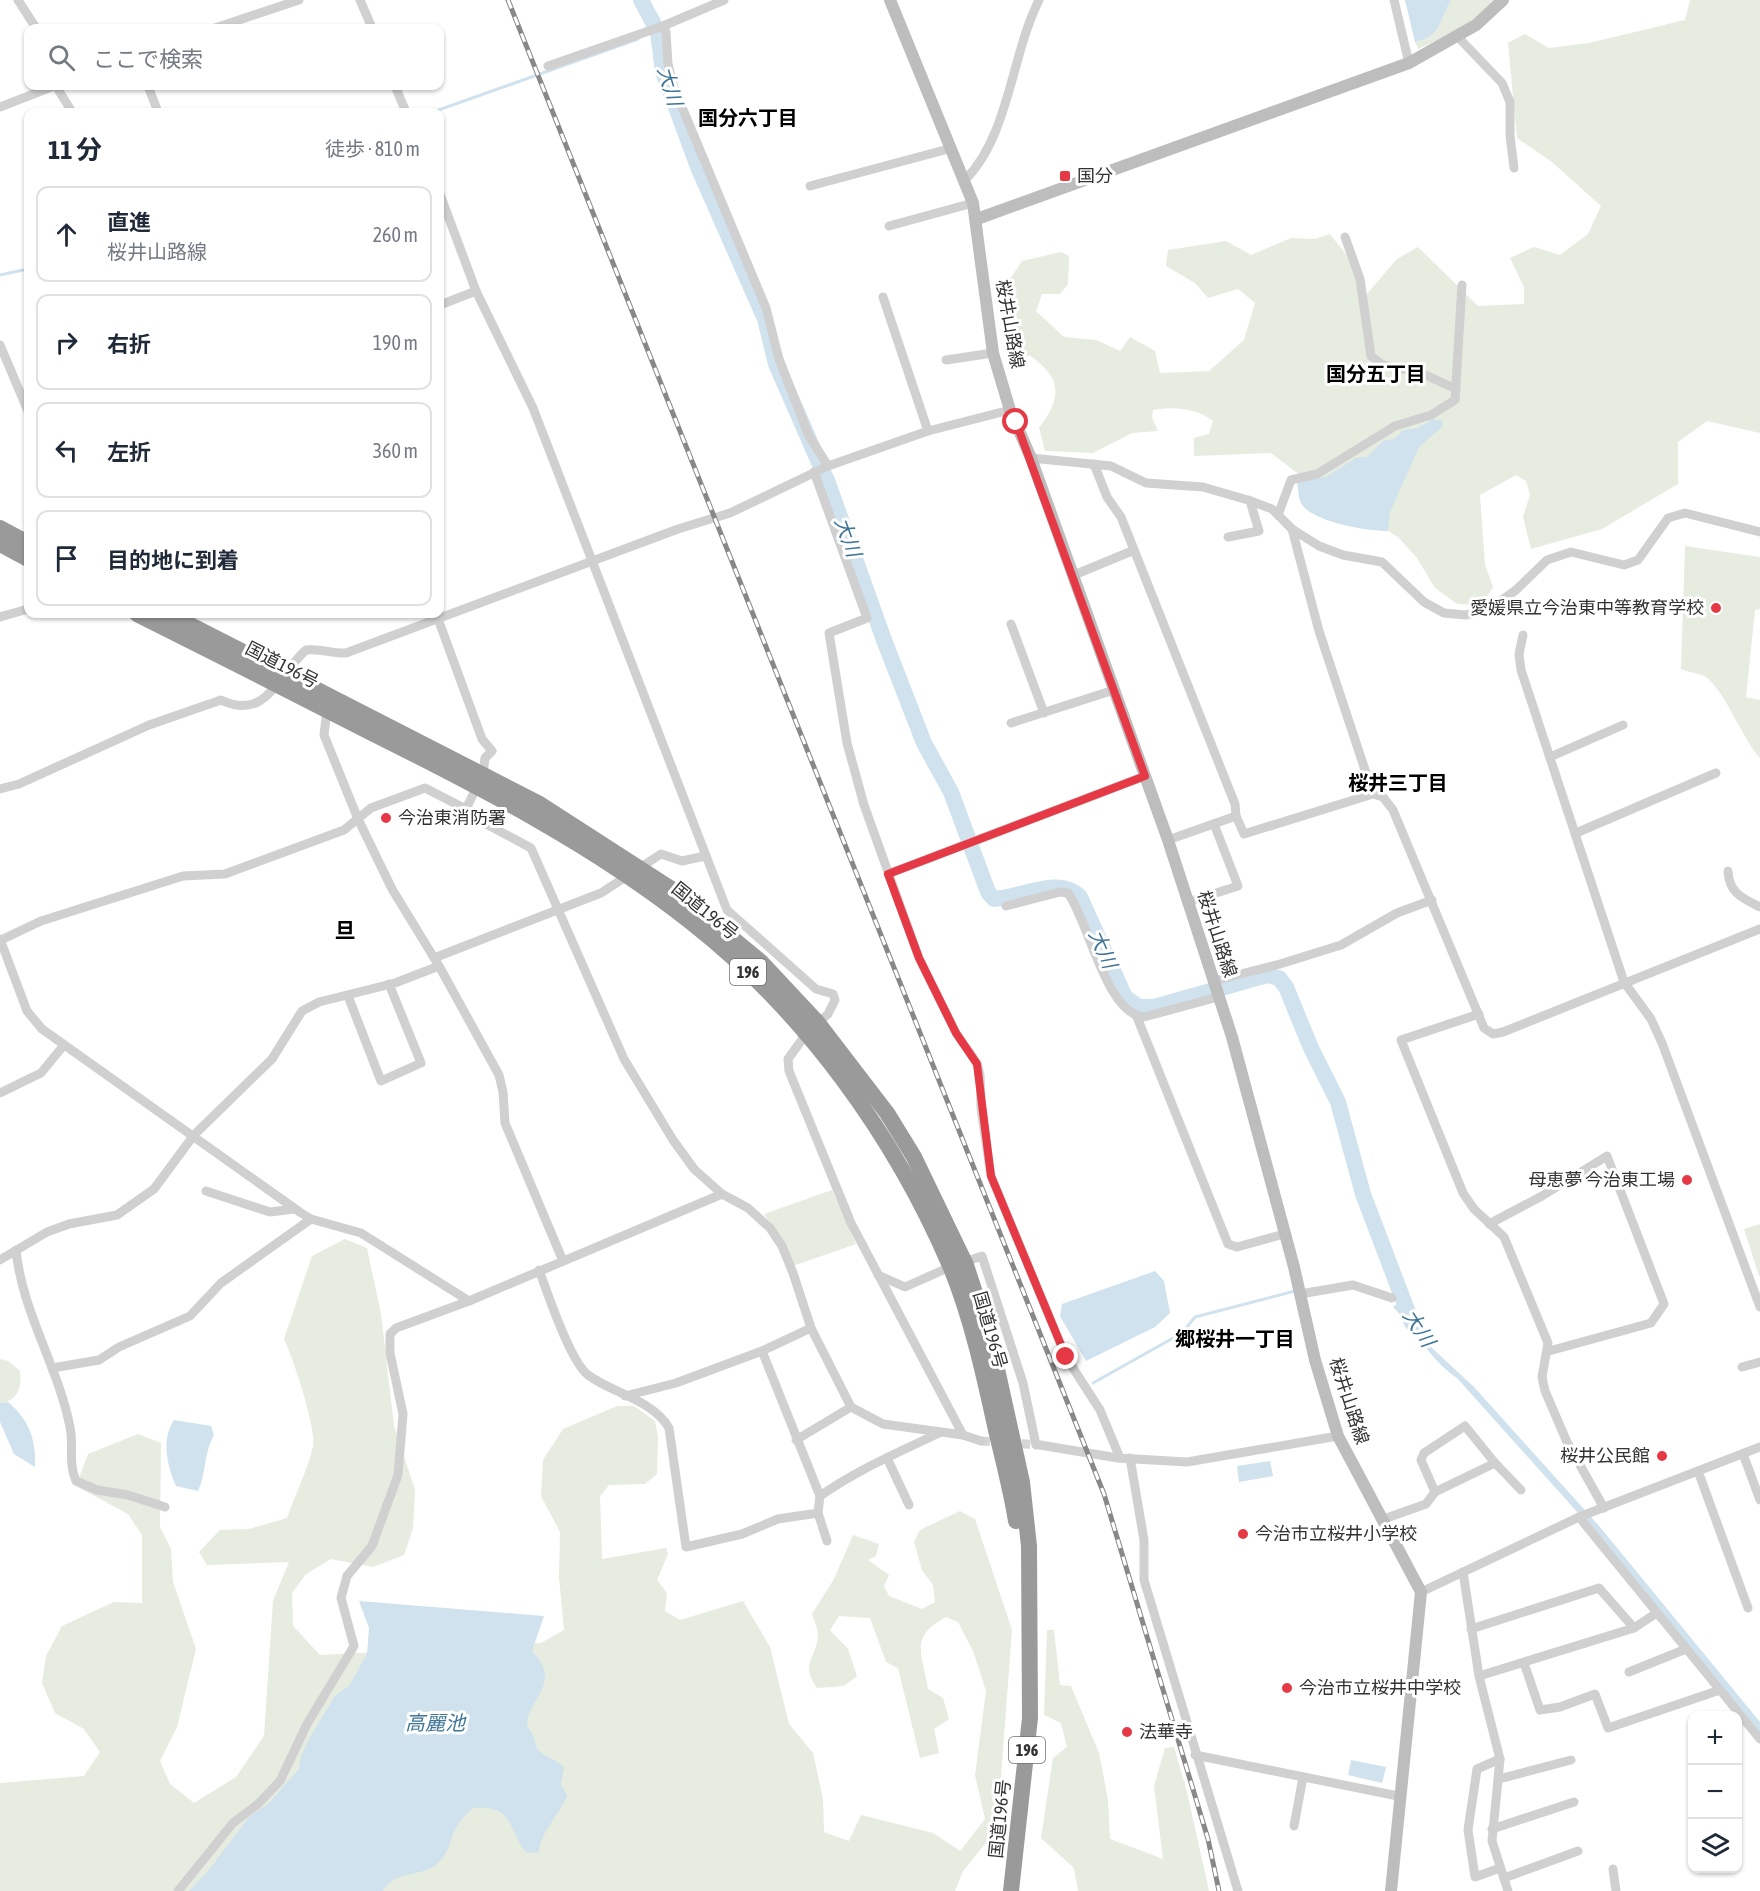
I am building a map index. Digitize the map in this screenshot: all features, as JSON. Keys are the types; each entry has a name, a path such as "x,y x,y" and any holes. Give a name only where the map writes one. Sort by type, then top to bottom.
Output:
{"highway":[{"path":"0,528 24,541"},
{"path":"0,544 24,557"},
{"name":"国道196号","path":"146,618 283,679 327,710 480,780"},
{"name":"国道196号","path":"176,618 283,679 480,780 633,871 812,1028 894,1156 957,1264 965,1308 987,1389 1013,1506 1029,1608 1030,1718 1011,1891"}],"main road":[{"name":"桜井山路線","path":"890,0 973,203 993,353 1010,410 1031,458 1074,575 1168,840 1232,1037 1300,1294 1315,1360 1338,1436 1420,1592"},
{"path":"976,219 1409,63 1476,25 1503,0"},
{"path":"1391,1891 1398,1796 1420,1592"}],"street":[{"path":"18,0 33,24"},
{"path":"227,24 299,0"},
{"path":"360,0 370,24"},
{"path":"548,66 663,26 724,0"},
{"path":"965,180 978,167 991,141 1005,104 1022,40 1039,0"},
{"path":"1394,0 1409,63"},
{"path":"663,26 666,32 668,64 674,88 766,308 779,358 809,436 828,466"},
{"path":"1456,36 1502,83 1510,102 1510,136 1514,168"},
{"path":"0,106 44,90"},
{"path":"58,90 69,108"},
{"path":"150,90 156,108"},
{"path":"397,90 404,108"},
{"path":"810,186 952,147"},
{"path":"889,226 973,203"},
{"path":"444,207 476,291 534,408 727,910 816,989 833,994 834,1006 812,1028 788,1059 789,1071 839,1196 963,1435"},
{"path":"1345,237 1360,279 1371,356 1383,365 1419,372 1456,389"},
{"path":"1278,515 1291,480 1317,474 1395,426 1431,415 1455,400 1462,285"},
{"path":"444,303 476,291"},
{"path":"883,297 928,431"},
{"path":"0,345 24,402"},
{"path":"946,360 993,353"},
{"path":"444,614 729,513 828,466 928,431 1010,410"},
{"path":"1031,458 1111,466 1146,483 1203,487 1250,501 1272,509 1292,529 1319,546 1343,555 1382,562 1424,602 1444,612 1465,615 1487,611 1516,590 1547,560 1571,552 1624,565 1638,561 1668,518 1685,513 1760,532"},
{"path":"1094,464 1107,497 1120,517 1235,804 1236,816 1244,834 1373,794 1383,797 1394,810 1484,1028 1493,1034 1503,1032 1760,929"},
{"path":"814,472 867,618 829,633 847,743 864,805 919,958 956,1033 977,1064 991,1176 1066,1357 1100,1410 1125,1458 1144,1540 1144,1580 1195,1755 1238,1891"},
{"path":"1228,537 1259,531 1250,501"},
{"path":"1292,529 1318,631 1373,794"},
{"path":"1074,575 1132,551"},
{"path":"0,617 24,610"},
{"path":"0,789 19,784 149,725 221,700 234,706 250,706 264,698 283,679 306,650 325,648 337,653 346,653 432,618"},
{"path":"438,618 482,739 492,751 484,758 480,780 466,808"},
{"path":"1011,624 1044,713"},
{"path":"1523,635 1519,654 1521,670 1624,982 1651,1019 1662,1043 1760,1307"},
{"path":"1011,723 1114,690"},
{"path":"327,710 324,735 358,819 392,889 499,1075 503,1092 505,1123 563,1261"},
{"path":"1550,757 1623,725"},
{"path":"1576,833 1716,773"},
{"path":"888,874 1145,776"},
{"path":"469,1301 361,1233 311,1219 294,1209 194,1135 42,1029 27,1011 0,939 41,921 183,876 225,874 344,830 371,808 425,788 466,808 475,818 531,848 624,1059 639,1086 694,1169 722,1194 748,1208 770,1228 789,1264 811,1328 851,1407 883,1424 963,1435 981,1441"},
{"path":"1168,840 1236,816"},
{"path":"1188,902 1238,886 1214,824"},
{"path":"0,1260 47,1232 69,1224 117,1215 154,1189 194,1135 272,1059 302,1011 319,1002 389,984 601,893 661,854 682,861 705,856"},
{"path":"1728,871 1729,884 1737,895 1760,907"},
{"path":"1006,906 1060,892 1068,893 1116,999 1137,1017 1228,1244 1237,1248 1284,1234"},
{"path":"1213,981 1341,945 1397,913 1432,900"},
{"path":"348,996 381,1081 421,1063 389,984"},
{"path":"1137,1017 1218,997"},
{"path":"1479,1014 1401,1040 1463,1193 1474,1209 1504,1237 1548,1343 1549,1352 1542,1377 1545,1391 1567,1442 1604,1508"},
{"path":"0,1093 41,1073 64,1045"},
{"path":"1490,1224 1542,1196 1607,1156 1664,1304 1651,1323 1549,1352"},
{"path":"206,1191 270,1212 294,1209"},
{"path":"178,1891 233,1823 258,1804 280,1781 307,1724 354,1646 341,1598 347,1576 372,1546 398,1475 403,1414 390,1353 390,1334 396,1328 469,1301 722,1194"},
{"path":"52,1368 99,1360 119,1347 190,1316 221,1283 311,1219"},
{"path":"15,1250 18,1275 52,1368 70,1428 70,1469 76,1481 97,1490 128,1495 165,1507"},
{"path":"878,1275 905,1287 957,1264 982,1256 1023,1383 1038,1445 1125,1458 1198,1461 1338,1436"},
{"path":"539,1270 575,1358 586,1374 662,1415 669,1428 686,1547 742,1534 778,1519 818,1513"},
{"path":"1300,1294 1353,1285 1392,1298"},
{"path":"624,1396 676,1383 762,1351 811,1328"},
{"path":"762,1351 820,1496 818,1513 827,1541"},
{"path":"1742,1367 1760,1362"},
{"path":"796,1440 851,1407"},
{"path":"1435,1492 1421,1460 1424,1453 1465,1426 1521,1490"},
{"path":"820,1496 864,1468 941,1432"},
{"path":"1420,1592 1579,1517 1760,1447"},
{"path":"1743,1454 1760,1500"},
{"path":"887,1458 909,1505"},
{"path":"1381,1520 1426,1504 1435,1492 1495,1463"},
{"path":"1698,1472 1748,1608"},
{"path":"1579,1517 1655,1614 1760,1739"},
{"path":"1463,1572 1479,1676 1500,1759 1492,1841 1508,1891"},
{"path":"1471,1629 1599,1588 1634,1628"},
{"path":"1479,1676 1634,1628 1655,1614"},
{"path":"1629,1672 1686,1649"},
{"path":"1524,1663 1540,1710 1560,1707 1595,1694 1608,1728 1720,1690"},
{"path":"1195,1755 1398,1796"},
{"path":"1500,1759 1477,1769 1468,1830 1475,1877 1500,1868"},
{"path":"1499,1779 1571,1760"},
{"path":"1294,1826 1303,1777"},
{"path":"1492,1829 1574,1802"},
{"path":"1504,1878 1578,1851"},
{"path":"1613,1869 1616,1891"}],"shaded area":[{"path":"1451,0 1498,0 1458,31 1418,49 1415,42 1435,32"},
{"path":"1690,0 1760,0 1760,433 1707,421 1678,442 1678,484 1602,529 1531,549 1523,517 1530,495 1526,481 1516,475 1480,495 1485,565 1493,587 1482,605 1457,604 1435,588 1417,558 1398,537 1296,472 1271,453 1194,456 1194,438 1209,434 1213,421 1200,413 1176,408 1153,410 1152,418 1158,431 1132,433 1093,453 1045,451 1039,428 1047,417 1055,398 1053,380 1048,372 1029,355 1014,368 1003,318 1003,290 1022,261 1061,252 1069,256 1068,284 1060,294 1042,294 1036,311 1064,337 1096,340 1120,351 1130,337 1155,351 1160,373 1209,371 1244,340 1255,303 1238,289 1208,298 1195,283 1166,266 1168,250 1226,241 1251,255 1291,238 1315,239 1330,234 1345,253 1366,295 1397,259 1418,247 1478,306 1524,304 1524,287 1510,258 1534,247 1560,255 1588,234 1601,206 1552,162 1517,138 1508,43 1525,34 1549,48 1589,43 1685,20"},
{"name":"愛媛県立今治東中等教育学校","path":"1685,546 1760,557 1760,609 1755,610 1746,697 1760,700 1760,758 1711,682 1704,676 1681,669"},
{"path":"832,1190 856,1244 787,1268 774,1229 764,1214"},
{"path":"1760,1224 1760,1276 1759,1276 1744,1229"},
{"path":"345,1239 367,1248 381,1314 394,1426 415,1490 413,1528 404,1555 373,1567 331,1559 306,1574 292,1593 293,1626 320,1655 541,1643 564,1630 559,1577 560,1532 541,1496 543,1460 563,1429 617,1406 634,1406 655,1421 658,1437 657,1474 645,1484 609,1485 600,1496 602,1559 666,1548 668,1554 657,1580 667,1593 665,1611 680,1620 743,1601 770,1647 789,1724 813,1753 823,1799 824,1832 849,1841 861,1815 933,1833 960,1851 985,1819 975,1775 986,1691 973,1651 958,1622 946,1617 934,1624 922,1639 921,1655 928,1689 943,1698 949,1719 934,1729 939,1753 920,1758 898,1668 886,1662 870,1618 839,1616 830,1630 848,1649 857,1676 844,1686 817,1688 812,1680 809,1667 818,1637 812,1614 834,1579 853,1535 879,1544 876,1556 868,1560 889,1575 884,1586 889,1596 922,1609 935,1602 933,1585 922,1570 914,1542 920,1530 960,1511 975,1519 1012,1630 997,1829 963,1871 955,1891 0,1891 0,1783 84,1776 100,1752 84,1729 55,1713 42,1683 46,1656 62,1626 114,1602 142,1603 142,1535 128,1514 76,1486 88,1454 138,1434 161,1443 160,1527 171,1549 173,1582 196,1649 177,1727 160,1761 170,1784 194,1803 236,1777 264,1736 273,1601 289,1562 207,1565 199,1552 220,1530 249,1529 287,1518 308,1465 313,1438 303,1393 284,1339 312,1256"},
{"path":"0,1359 8,1361 20,1371 20,1377 18,1392 15,1396 0,1403"},
{"path":"1047,1630 1054,1630 1060,1685 1071,1686 1099,1753 1108,1800 1110,1839 1163,1859 1154,1786 1165,1748 1174,1747 1186,1788 1209,1891 1078,1891 1074,1868 1041,1838 1053,1758 1067,1747 1061,1723 1044,1715"}],"water":[{"path":"1405,0 1451,0 1435,32 1415,42"},
{"path":"1433,419 1442,421 1443,426 1419,447 1390,512 1388,531 1353,527 1326,520 1314,515 1300,501 1297,481 1326,477 1356,458 1367,457 1383,441 1394,439 1404,430 1418,428"},
{"path":"1155,1271 1164,1281 1170,1313 1155,1327 1086,1361 1060,1316 1062,1304"},
{"path":"1399,1303 1406,1303 1433,1349 1474,1387 1600,1527 1760,1722 1760,1735 1579,1514 1457,1378 1430,1353 1393,1307"},
{"path":"8,1402 21,1416 30,1431 35,1467 14,1454 0,1422 0,1403"},
{"path":"174,1420 211,1426 214,1435 198,1491 176,1486 173,1478 168,1461 167,1444 170,1427"},
{"path":"1270,1461 1273,1476 1239,1482 1237,1466"},
{"name":"高麗池","path":"359,1601 544,1616 532,1651 541,1663 545,1674 544,1684 530,1711 528,1727 537,1749 564,1767 561,1784 567,1795 546,1830 539,1852 528,1853 524,1850 510,1824 501,1813 485,1808 473,1808 459,1823 447,1851 437,1864 424,1871 394,1879 383,1891 189,1891 208,1871 249,1817 268,1804 299,1769 301,1756 309,1739 335,1696 349,1686 367,1654 369,1628"},
{"path":"1351,1760 1386,1767 1382,1783 1348,1775"}],"waterway":[{"name":"大川","path":"641,0 658,32 663,72 698,167 765,319 776,364 828,483 884,640 924,743 951,792 988,892 994,899 1039,889 1062,888 1080,897 1125,997 1139,1007 1154,1007 1267,975 1279,978 1286,987 1311,1048 1338,1102 1363,1194 1412,1323"},
{"path":"444,108 638,39"},
{"path":"0,275 24,270"},
{"path":"1093,1383 1182,1333 1195,1317 1295,1291"}],"tunnel":[{"path":"981,1441 1040,1445"}],"railway":[{"path":"508,0 1104,1494 1208,1839 1219,1891"}],"place":[{"name":"国分","path":"1065,176"},
{"name":"愛媛県立今治東中等教育学校","path":"1716,608"},
{"name":"今治東消防署","path":"386,818"},
{"name":"母恵夢 今治東工場","path":"1687,1180"},
{"name":"桜井公民館","path":"1662,1456"},
{"name":"今治市立桜井小学校","path":"1243,1534"},
{"name":"今治市立桜井中学校","path":"1287,1688"},
{"name":"法華寺","path":"1127,1732"}],"district":[{"name":"国分六丁目","path":"748,118"},
{"name":"国分五丁目","path":"1376,374"},
{"name":"桜井三丁目","path":"1398,783"},
{"name":"旦","path":"345,931"},
{"name":"郷桜井一丁目","path":"1235,1339"}],"route":[{"path":"1016,422 1074,575 1145,776 888,874 919,958 956,1033 977,1064 991,1176 1066,1357"}]}
